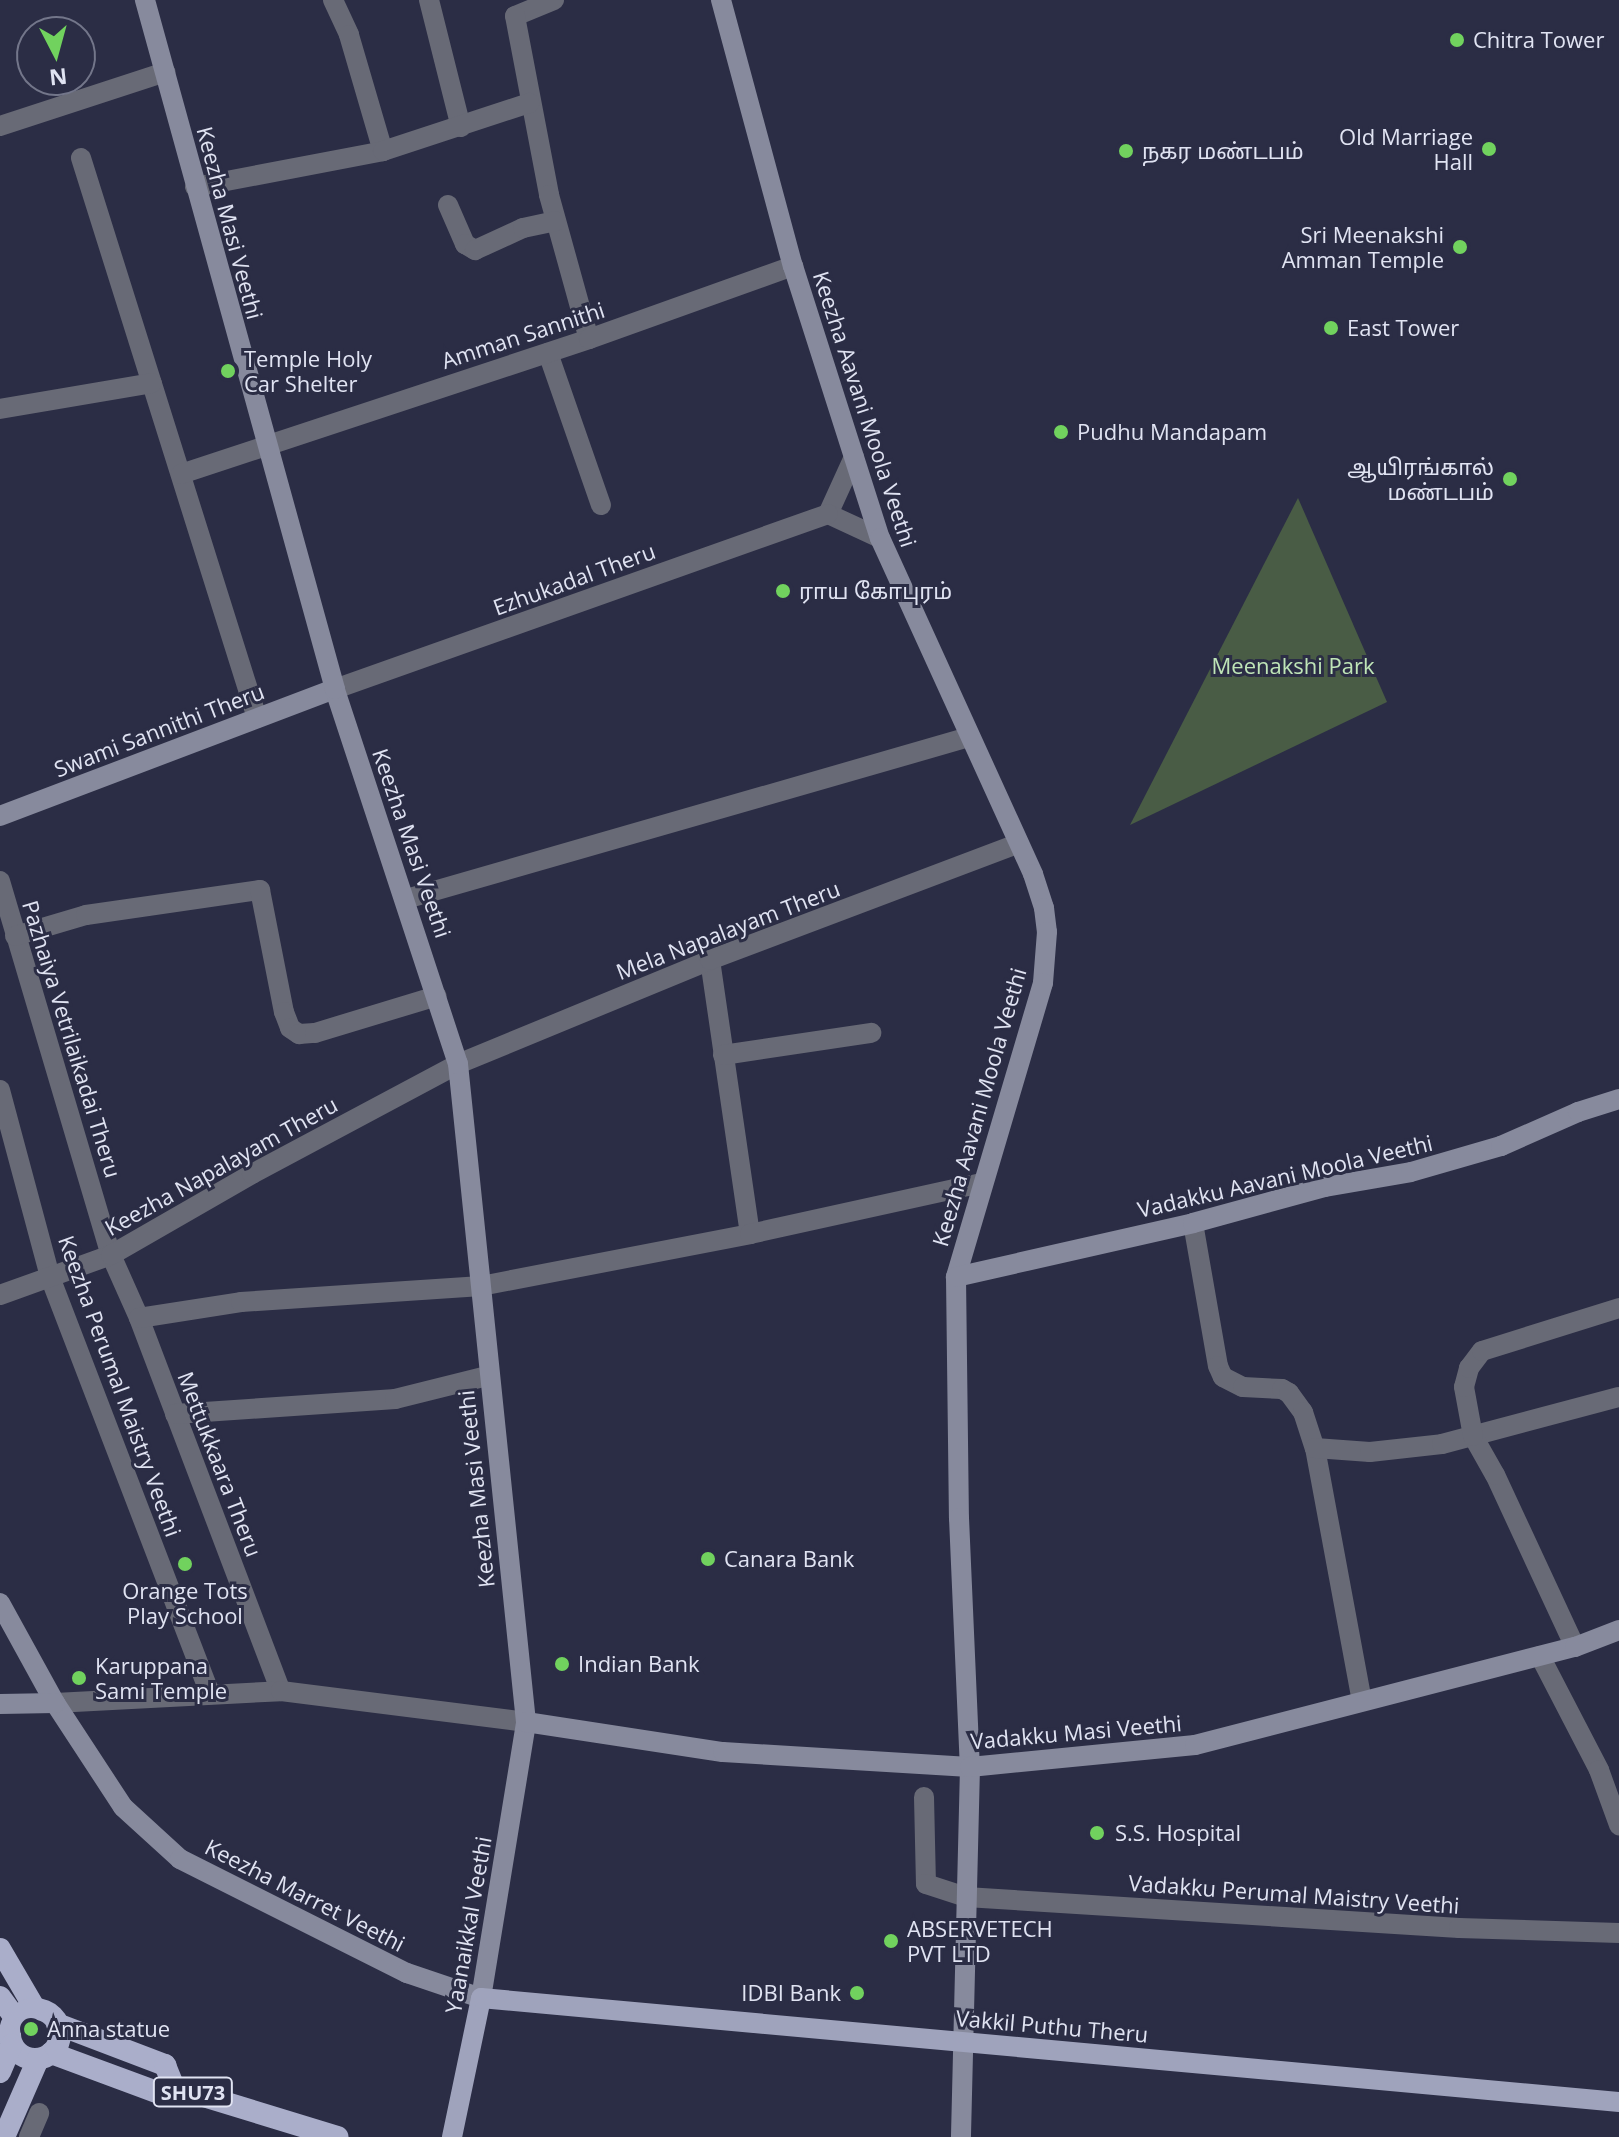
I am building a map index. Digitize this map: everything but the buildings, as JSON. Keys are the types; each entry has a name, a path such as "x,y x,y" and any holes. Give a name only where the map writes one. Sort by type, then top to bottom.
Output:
{"highway":[{"path":"0,1949 25,2014"},
{"path":"0,1997 25,2014 49,2013 57,2024 60,2040 44,2056 4,2137"},
{"path":"0,2072 12,2044 10,2031 25,2014"},
{"path":"57,2024 165,2065 174,2087"},
{"path":"12,2044 22,2055 44,2056"},
{"name":"SHU73","path":"44,2056 159,2093 174,2087 338,2137"}],"main road":[{"name":"Keezha Masi Veethi","path":"145,0 335,689 458,1064 487,1376 526,1722"},
{"name":"Keezha Aavani Moola Veethi","path":"721,0 793,266 880,538 1044,908 1043,983 981,1183 956,1277 959,1518 970,1767 961,2137"},
{"name":"Swami Sannithi Theru","path":"0,816 335,689"},
{"name":"Vadakku Aavani Moola Veethi","path":"956,1277 1193,1223 1325,1187 1411,1172 1486,1151 1619,1099"},
{"name":"Keezha Marret Veethi","path":"0,1603 55,1703 123,1807 180,1859 407,1973 481,1998"},
{"name":"Vadakku Masi Veethi","path":"526,1722 723,1752 970,1767 1195,1745 1575,1647 1619,1630"},
{"path":"0,1704 55,1703"},
{"name":"Yaanaikkal Veethi","path":"451,2136 481,1998 526,1722"},
{"name":"Vakkil Puthu Theru","path":"481,1998 1619,2102"}],"street":[{"path":"333,0 349,35 383,151"},
{"path":"429,0 461,127"},
{"path":"554,0 515,16 529,103 555,221 589,339"},
{"path":"0,126 165,72"},
{"path":"195,187 383,151 529,103"},
{"path":"81,158 257,718"},
{"path":"448,205 465,244 475,250 523,228 555,221"},
{"name":"Amman Sannithi","path":"181,474 548,353 793,266"},
{"path":"548,353 601,505"},
{"path":"0,409 152,383"},
{"path":"854,457 828,514 880,538"},
{"name":"Ezhukadal Theru","path":"335,689 828,514"},
{"path":"406,899 969,737"},
{"name":"Mela Napalayam Theru","path":"458,1064 710,960 1017,844"},
{"name":"Pazhaiya Vetrilaikadai Theru","path":"0,881 111,1255"},
{"path":"15,936 86,915 260,890 284,1012 290,1028 299,1034 342,1026 437,996"},
{"path":"710,960 750,1234"},
{"path":"723,1055 871,1033"},
{"name":"Keezha Napalayam Theru","path":"0,1295 111,1255 252,1174 458,1064"},
{"name":"Keezha Perumal Maistry Veethi","path":"0,1090 50,1277 210,1694"},
{"path":"139,1318 241,1302 481,1286 750,1234 981,1183"},
{"path":"1193,1223 1218,1366 1223,1377 1243,1387 1276,1388 1289,1393 1303,1412 1315,1448 1362,1701"},
{"name":"Mettukkaara Theru","path":"111,1255 139,1318 281,1691"},
{"path":"1575,1647 1495,1475 1473,1436 1464,1387 1469,1368 1482,1351 1619,1308"},
{"path":"175,1414 395,1399 487,1376"},
{"path":"1315,1448 1370,1452 1442,1444 1619,1397"},
{"path":"1540,1656 1599,1770 1619,1825"},
{"path":"55,1703 281,1691 526,1722"},
{"name":"Vadakku Perumal Maistry Veethi","path":"924,1797 926,1884 966,1897 1459,1928 1619,1933"},
{"path":"29,2137 39,2113"}],"green space":[{"name":"Meenakshi Park","path":"1298,498 1387,702 1130,825"}],"place":[{"name":"Chitra Tower","path":"1457,40"},
{"name":"Old Marriage Hall","path":"1489,149"},
{"name":"நகர மண்டபம்","path":"1126,151"},
{"name":"Sri Meenakshi Amman Temple","path":"1460,247"},
{"name":"East Tower","path":"1331,328"},
{"name":"Temple Holy Car Shelter","path":"228,371"},
{"name":"Pudhu Mandapam","path":"1061,432"},
{"name":"ஆயிரங்கால் மண்டபம்","path":"1510,479"},
{"name":"ராய கோபுரம்","path":"783,591"},
{"name":"Canara Bank","path":"708,1559"},
{"name":"Orange Tots Play School","path":"185,1564"},
{"name":"Indian Bank","path":"562,1664"},
{"name":"Karuppana Sami Temple","path":"79,1678"},
{"name":"S.S. Hospital","path":"1097,1833"},
{"name":"ABSERVETECH PVT LTD","path":"891,1941"},
{"name":"IDBI Bank","path":"857,1993"},
{"name":"Anna statue","path":"31,2029"}]}
